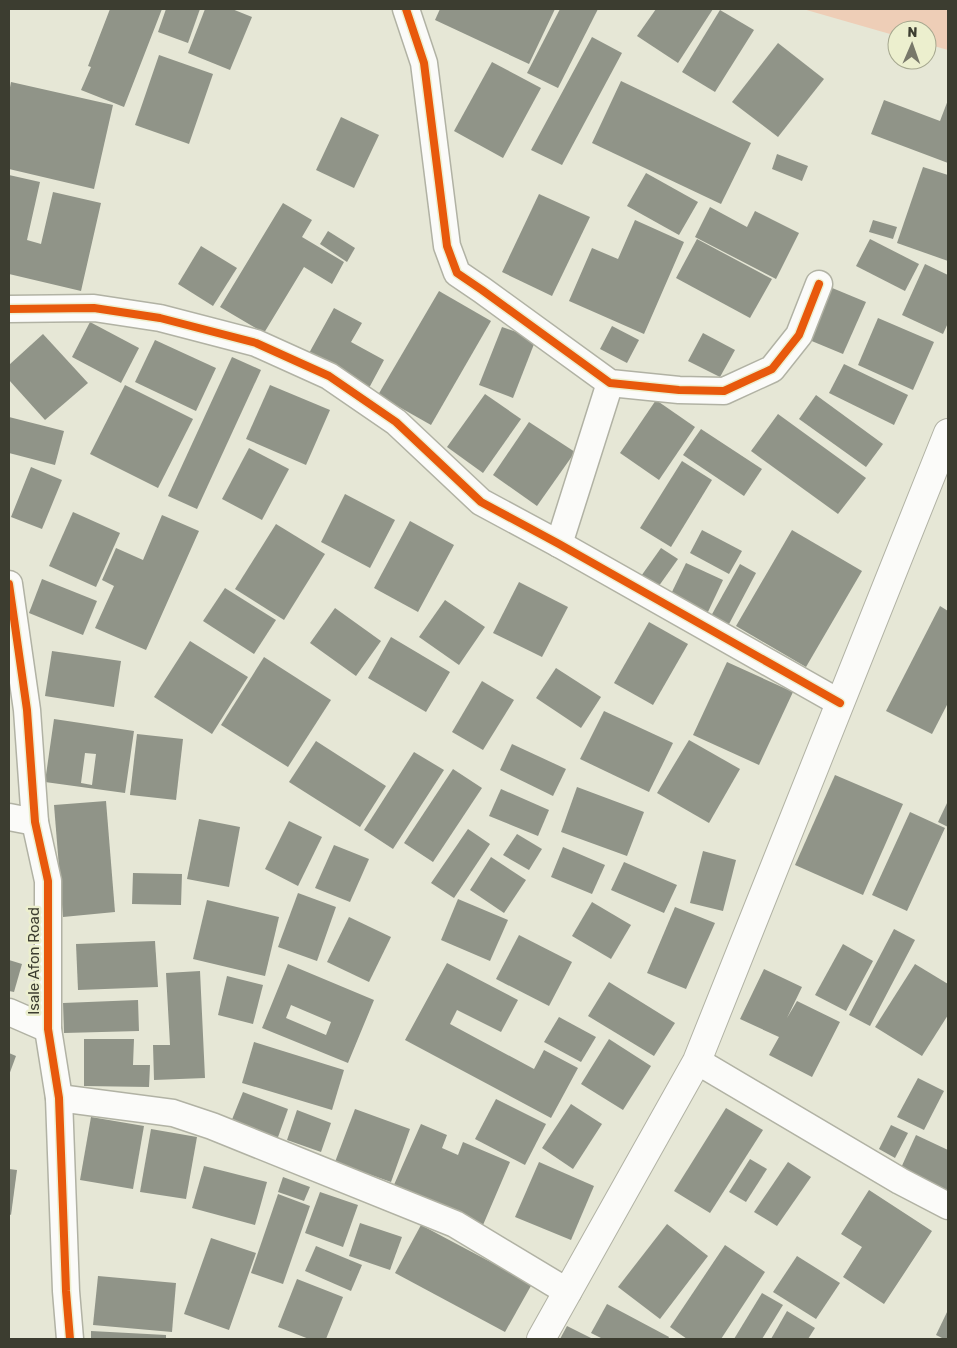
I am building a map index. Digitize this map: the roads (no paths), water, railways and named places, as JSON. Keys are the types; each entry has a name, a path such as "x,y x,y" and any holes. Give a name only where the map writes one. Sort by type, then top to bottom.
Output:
{"main road":[{"path":"541,1339 697,1061 948,433"}],"street":[{"path":"406,9 424,63 447,246 457,273 610,383 679,390 724,391 772,369 799,335 819,284"},
{"path":"9,309 94,308 160,318 256,343 329,376 396,422 480,502 559,544 840,703"},
{"path":"559,544 610,383"},
{"name":"Isale Afon Road","path":"9,584 27,710 35,822 48,881 48,1029 59,1098 66,1291 70,1339"},
{"path":"9,817 35,822"},
{"path":"9,1012 48,1029"},
{"path":"697,1061 900,1181 948,1206"},
{"path":"59,1098 172,1113 212,1126 455,1224 568,1292"}]}
